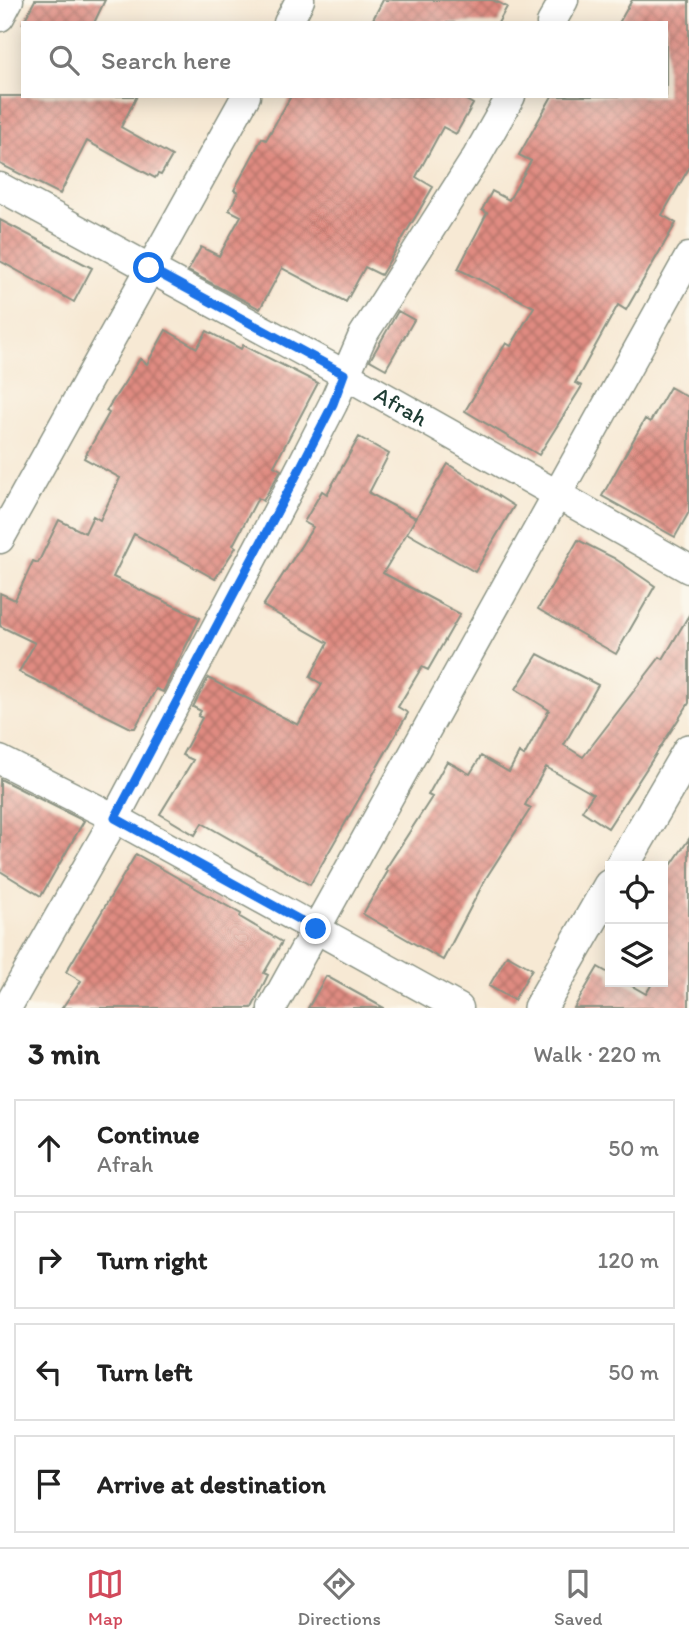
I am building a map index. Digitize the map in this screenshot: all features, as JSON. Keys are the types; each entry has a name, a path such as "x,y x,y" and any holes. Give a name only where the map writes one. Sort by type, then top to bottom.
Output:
{"street":[{"path":"0,17 9,0"},
{"path":"289,21 300,0"},
{"path":"552,21 564,0"},
{"path":"0,539 245,98"},
{"path":"7,1008 115,818 320,429 363,335 477,156 510,98"},
{"name":"Afrah","path":"0,187 344,374 689,569"},
{"path":"272,1008 689,257"},
{"path":"625,861 689,751"},
{"path":"0,760 115,818 459,1008"},
{"path":"540,1008 605,895"}],"building":[{"path":"35,0 105,0 95,21 24,21"},
{"path":"383,0 493,0 507,7 499,21 372,21"},
{"path":"632,0 689,0 689,168 662,215 676,223 626,310 618,305 575,383 582,386 539,455 465,411 506,343 511,346 534,307 458,269 487,213 482,210 492,191 509,200 531,161 519,155 551,98 668,98 668,21 620,21"},
{"path":"0,96 136,98 121,127 172,156 161,175 158,174 155,178 87,141 60,194 0,164"},
{"path":"290,98 462,98 473,104 456,134 443,127 416,177 433,187 381,275 365,267 346,302 282,268 260,309 188,271 201,247 219,256 241,216 229,210 238,192 234,190 262,138 266,140"},
{"path":"0,220 92,268 74,302 0,261"},
{"path":"398,311 414,320 386,369 370,360"},
{"path":"166,330 197,348 207,331 241,349 243,345 318,383 274,466 281,470 263,501 258,498 233,545 236,547 215,579 134,534 113,577 200,618 163,692 156,689 135,728 131,728 19,672 35,643 0,626 0,593 15,600 33,561 38,563 59,520 85,533 93,516 100,520 120,478 84,458 109,413 106,411 140,359 147,364"},
{"path":"670,387 689,398 689,512 675,537 602,496 645,419 650,422"},
{"path":"359,437 389,454 369,493 416,518 383,573 460,614 428,670 422,667 398,707 408,713 310,885 202,823 195,835 160,814 193,760 182,755 202,718 198,716 201,711 193,707 208,678 298,725 322,684 310,677 328,643 263,606 313,527 304,522 322,491 327,494"},
{"path":"448,464 514,506 475,572 407,533"},
{"path":"578,540 614,558 655,586 616,654 538,609"},
{"path":"689,615 689,703 608,828 582,811 593,794 546,767 525,805 531,808 486,878 443,960 363,914 388,871 385,870 432,797 428,795 447,761 470,774 481,756 509,772 519,753 524,756 549,710 516,689 538,654 598,685 564,745 583,757 660,657 663,659"},
{"path":"0,779 84,821 41,896 0,871"},
{"path":"689,839 689,1008 574,1008 598,967 605,971 605,987 634,987 646,994 650,987 668,987 668,870"},
{"path":"136,854 241,914 240,917 282,942 264,973 268,975 252,1008 62,1008 81,981 66,972"},
{"path":"507,955 532,969 514,1000 489,986"},
{"path":"326,976 384,1008 308,1008"}],"route":[{"path":"149,268 344,374 333,404 295,478 115,818 316,929"}]}
